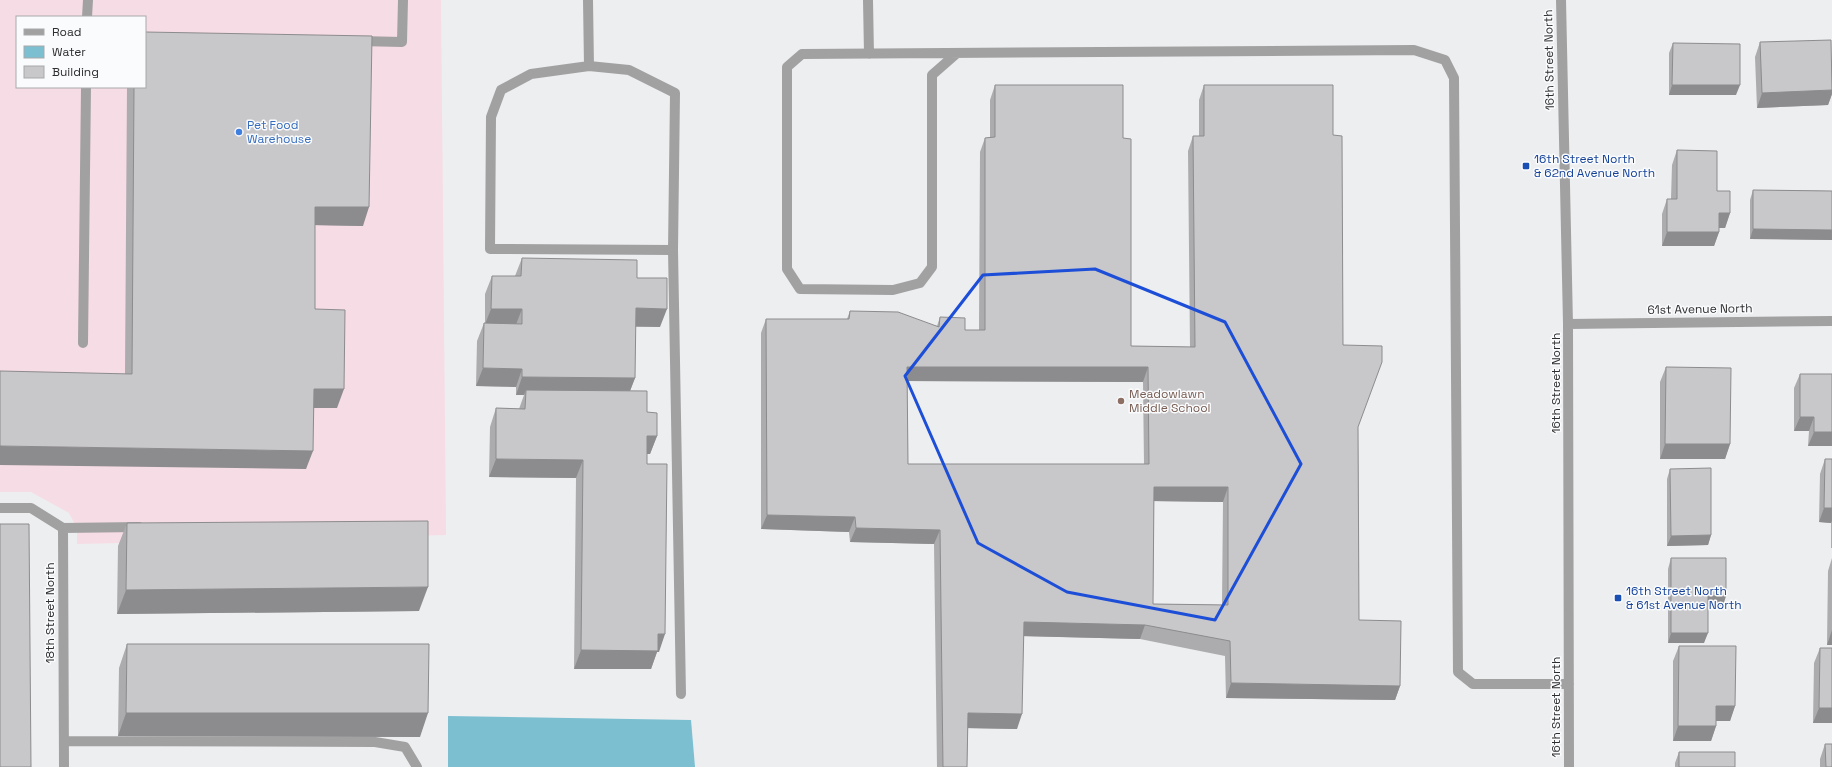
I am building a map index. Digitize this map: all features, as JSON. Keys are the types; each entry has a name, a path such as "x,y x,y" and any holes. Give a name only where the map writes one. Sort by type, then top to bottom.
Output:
{"street":[{"path":"87,16 88,0"},
{"path":"348,41 402,42 403,0"},
{"path":"588,0 589,66"},
{"path":"868,0 868,54"},
{"name":"16th Street North","path":"1560,0 1568,324 1569,767"},
{"path":"956,54 932,75 932,267 920,283 893,290 800,289 787,269 787,67 802,54 1414,50 1445,60 1454,78 1458,672 1473,684 1569,684"},
{"path":"673,250 490,249 491,117 501,90 532,74 589,66 629,70 675,93 673,250 681,694"},
{"path":"83,343 86,88"},
{"name":"61st Avenue North","path":"1568,324 1832,321"},
{"path":"0,508 31,508 63,528 149,527"},
{"name":"18th Street North","path":"63,528 64,767"},
{"path":"64,741 375,742 405,747 417,767"}],"highlighted area":[{"path":"1095,269 1225,322 1301,464 1215,620 1067,592 978,543 905,376 983,275"}],"shaded area":[{"path":"0,0 441,0 446,535 77,544 77,528 69,513 31,492 0,492"}],"water":[{"path":"448,716 691,720 695,767 448,767"}],"building":[{"path":"146,32 372,36 369,207 315,207 315,309 345,310 344,389 314,389 313,451 0,446 0,371 132,374 134,88 146,88"},
{"path":"1831,40 1832,90 1762,93 1760,42"},
{"path":"1673,43 1740,44 1740,85 1672,85"},
{"path":"995,85 1123,85 1123,138 1131,139 1131,346 1195,347 1193,136 1204,136 1204,85 1333,85 1333,135 1342,136 1343,345 1382,346 1382,362 1358,427 1359,620 1401,621 1400,686 1231,683 1230,641 1145,625 1024,622 1022,714 968,713 967,767 943,767 940,530 856,528 855,517 767,515 766,319 849,319 850,311 898,312 939,327 940,317 965,318 965,330 985,330 985,138 995,137","holes":["907,367 1148,367 1149,464 908,464","1154,487 1228,487 1228,605 1153,604"]},
{"path":"1677,150 1717,151 1717,191 1730,191 1730,213 1719,213 1719,232 1667,232 1667,199 1677,199"},
{"path":"1753,190 1832,191 1832,230 1753,229"},
{"path":"522,258 637,260 637,278 667,278 667,309 636,308 635,378 522,377 522,369 483,368 484,323 522,324 522,309 491,309 492,276 521,276"},
{"path":"1666,367 1731,368 1730,444 1665,444"},
{"path":"1800,374 1832,374 1832,432 1814,432 1814,417 1800,417"},
{"path":"526,390 647,391 647,412 657,413 657,436 647,436 647,464 667,464 665,634 658,634 658,651 581,650 583,460 496,459 496,408 525,409"},
{"path":"1825,459 1832,459 1832,508 1824,508"},
{"path":"1711,468 1711,535 1671,536 1670,469"},
{"path":"428,521 428,587 126,590 127,523"},
{"path":"0,524 29,524 31,767 0,767"},
{"path":"1671,558 1726,558 1726,596 1708,596 1708,633 1671,633"},
{"path":"127,644 429,644 428,713 126,713"},
{"path":"1679,646 1736,646 1735,706 1716,706 1716,726 1678,726"},
{"path":"1820,648 1832,648 1832,708 1819,708"},
{"path":"1825,744 1832,744 1832,767 1826,767"},
{"path":"1679,752 1735,752 1735,767 1679,767"}],"place":[{"name":"Pet Food Warehouse","path":"239,132"},
{"name":"16th Street North & 62nd Avenue North","path":"1526,166"},
{"name":"Meadowlawn Middle School","path":"1121,401"},
{"name":"16th Street North & 61st Avenue North","path":"1618,598"}]}
